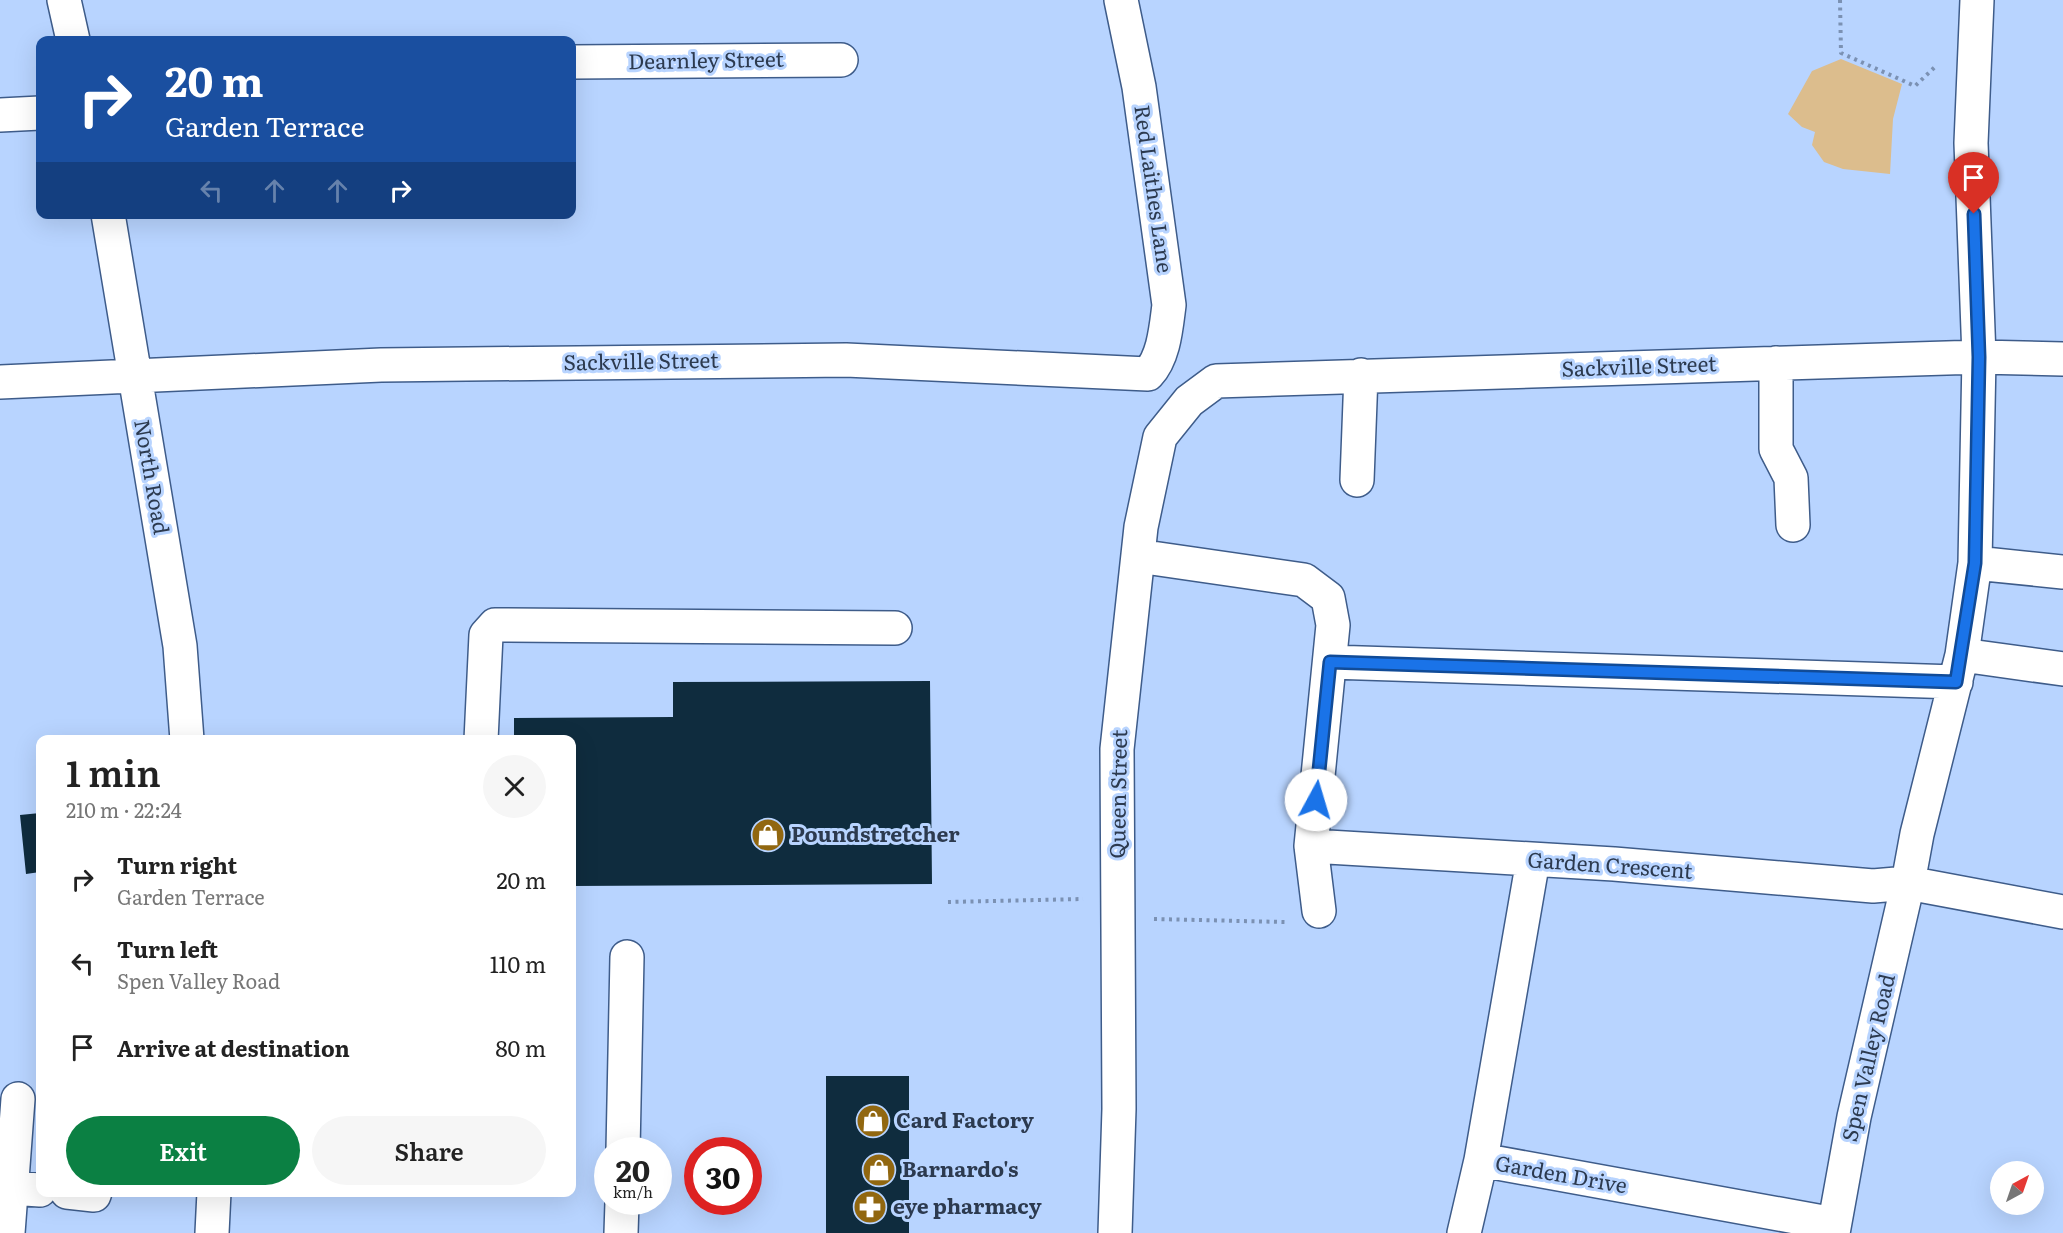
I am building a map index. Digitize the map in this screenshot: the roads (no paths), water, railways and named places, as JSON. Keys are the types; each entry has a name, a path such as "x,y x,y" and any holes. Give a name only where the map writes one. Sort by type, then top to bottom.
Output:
{"street":[{"path":"64,0 72,36"},
{"name":"Red Laithes Lane","path":"1121,0 1139,87 1169,305 1165,337 1154,368 1148,374"},
{"name":"Spen Valley Road","path":"1833,1228 1854,1117 1908,884 1917,834 1959,668 1975,563 1979,357 1971,143 1977,0"},
{"name":"Dearnley Street","path":"576,62 841,60"},
{"path":"0,115 36,113"},
{"name":"North Road","path":"109,219 180,646 187,735"},
{"name":"Sackville Street","path":"1216,381 1979,357 2063,359"},
{"name":"Sackville Street","path":"0,382 381,365 846,360 1148,374"},
{"path":"1776,363 1776,449 1791,478 1793,525"},
{"path":"1357,480 1361,375"},
{"name":"Queen Street","path":"1115,1233 1119,1108 1117,750 1141,527 1160,437 1189,401 1216,381"},
{"path":"1138,556 1304,580 1328,598 1333,625 1311,846 1319,910"},
{"path":"1975,563 2063,572"},
{"path":"481,735 486,635 495,625 895,628"},
{"path":"1330,662 2063,669"},
{"name":"Garden Crescent","path":"1311,846 1614,864 1873,886 1908,884"},
{"name":"Garden Drive","path":"1533,860 1481,1160 1833,1228"},
{"path":"1908,884 2063,912"},
{"path":"623,1137 627,957"},
{"path":"8,1233 26,1189 18,1099"},
{"path":"1464,1233 1481,1160"},
{"path":"212,1233 214,1197"},
{"path":"621,1233 622,1215"}],"place":[{"name":"Poundstretcher","path":"768,835"},
{"name":"Card Factory","path":"873,1121"},
{"name":"Barnardo's","path":"879,1170"},
{"name":"eye pharmacy","path":"870,1207"}]}
